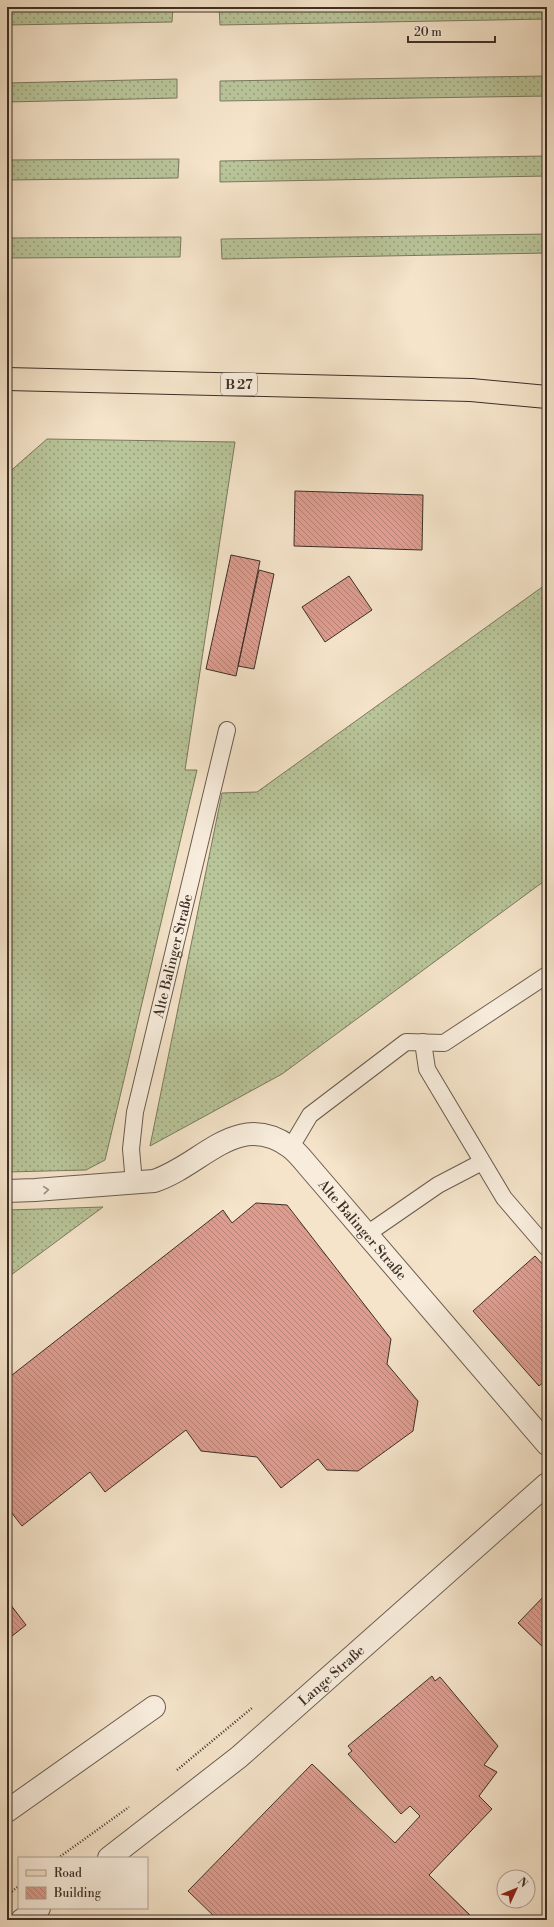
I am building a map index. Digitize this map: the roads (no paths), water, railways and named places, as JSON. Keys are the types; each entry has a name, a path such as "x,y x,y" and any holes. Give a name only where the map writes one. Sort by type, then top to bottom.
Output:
{"main road":[{"name":"B 27","path":"7,379 471,390 547,397"},
{"name":"B 27","path":"471,390 547,386"}],"street":[{"name":"Alte Balinger Straße","path":"7,1191 154,1181 168,1176 221,1142 243,1133 268,1134 291,1147 547,1444"},
{"name":"Lange Straße","path":"110,1857 239,1757 547,1484"},
{"path":"7,1811 154,1707"},
{"path":"22,1920 38,1909"}],"lane":[{"name":"Alte Balinger Straße","path":"128,1183 135,1112 227,730"},
{"path":"291,1147 310,1115 406,1042 444,1043 547,975"},
{"path":"423,1042 427,1069 482,1162 504,1198 547,1248"},
{"path":"367,1234 438,1185 482,1162"}]}
